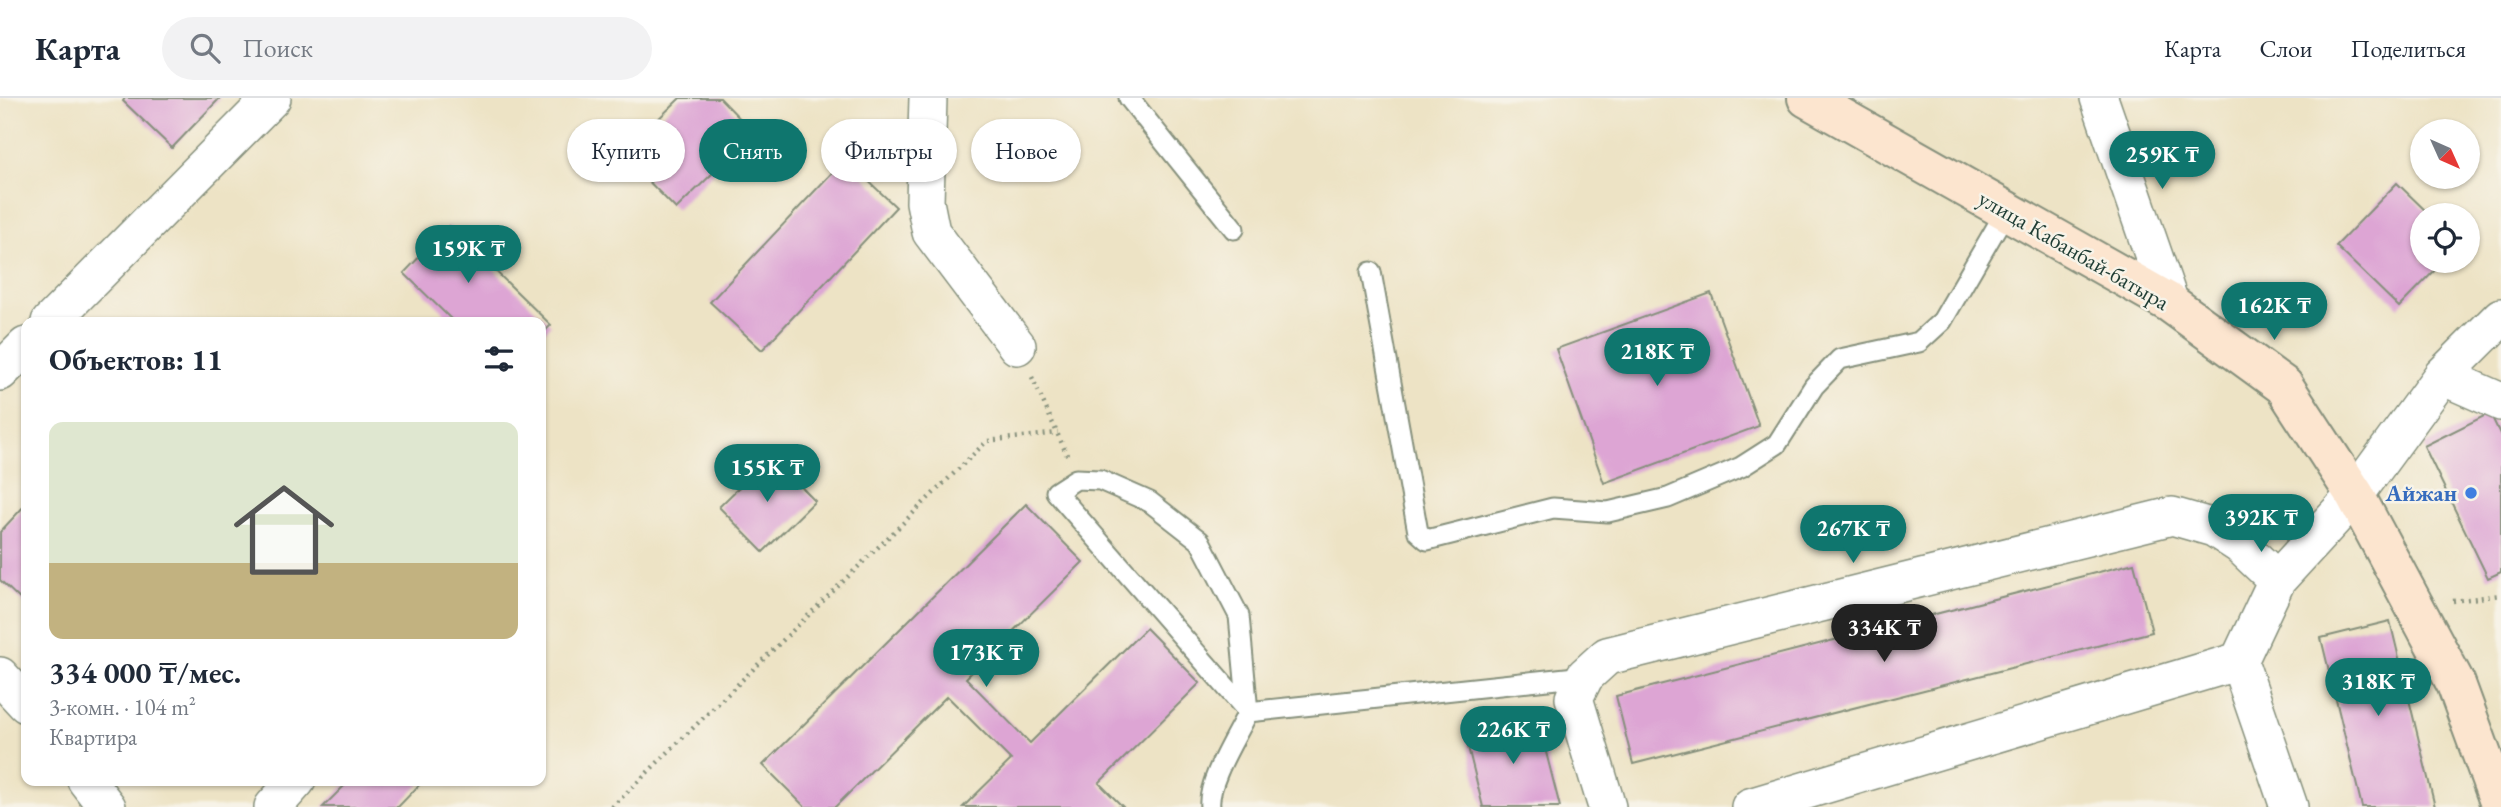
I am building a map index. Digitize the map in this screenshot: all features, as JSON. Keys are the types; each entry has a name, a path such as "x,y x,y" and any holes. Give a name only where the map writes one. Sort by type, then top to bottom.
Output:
{"main road":[{"name":"улица Кабанбай-батыра","path":"1807,98 2169,303 2284,386 2355,495 2456,684 2501,807"}],"street":[{"path":"55,317 272,98"},
{"path":"928,98 925,202 932,232 1017,346"},
{"path":"2099,98 2169,303"},
{"path":"2289,807 2239,661 2277,580 2355,495 2442,376 2501,317"},
{"path":"0,372 21,351"},
{"path":"2442,376 2501,402"},
{"path":"1607,807 1574,698 1585,676 1607,656 2172,516 2214,528 2240,545 2277,580"},
{"path":"1751,807 2239,661"},
{"path":"91,786 107,807"},
{"path":"273,807 292,786"}],"lane":[{"path":"1129,98 1234,229"},
{"path":"1371,272 1419,531 1427,540 1553,508 1608,512 1668,498 1741,467 1777,444 1814,386 1840,359 1919,342 1942,321 2006,211"},
{"path":"1210,807 1215,780 1248,712 1239,616 1200,541 1150,502 1100,480 1076,479 1056,492 1248,712"},
{"path":"1248,712 1585,676"}],"path":[{"path":"1017,346 1058,433 1076,479"},
{"path":"612,807 987,441 1058,433"},
{"path":"2415,606 2501,595"}],"building":[{"path":"125,98 220,98 172,148 123,101"},
{"path":"680,98 720,98 740,119 699,119 699,182 704,182 676,209 649,182 685,182 685,119 658,119"},
{"path":"823,182 869,182 896,207 762,350 710,302"},
{"path":"2397,183 2418,203 2410,203 2410,273 2432,273 2399,307 2336,246"},
{"path":"449,226 543,317 449,317 404,273"},
{"path":"1711,293 1759,426 1604,483 1556,349"},
{"path":"2490,413 2501,436 2501,572 2488,578 2424,446"},
{"path":"771,456 815,501 763,552 719,507"},
{"path":"1026,504 1083,562 966,678 1030,743 1146,628 1200,683 1099,783 1123,807 963,807 1011,760 947,696 835,807 805,807 763,765"},
{"path":"21,509 21,600 0,580 0,532"},
{"path":"2134,563 2152,632 1633,764 1616,696"},
{"path":"2390,621 2435,807 2362,807 2321,638"},
{"path":"1537,717 1560,807 1483,807 1465,735"},
{"path":"344,786 418,786 398,807 323,807"}],"place":[{"name":"Айжан","path":"2471,493"}]}
